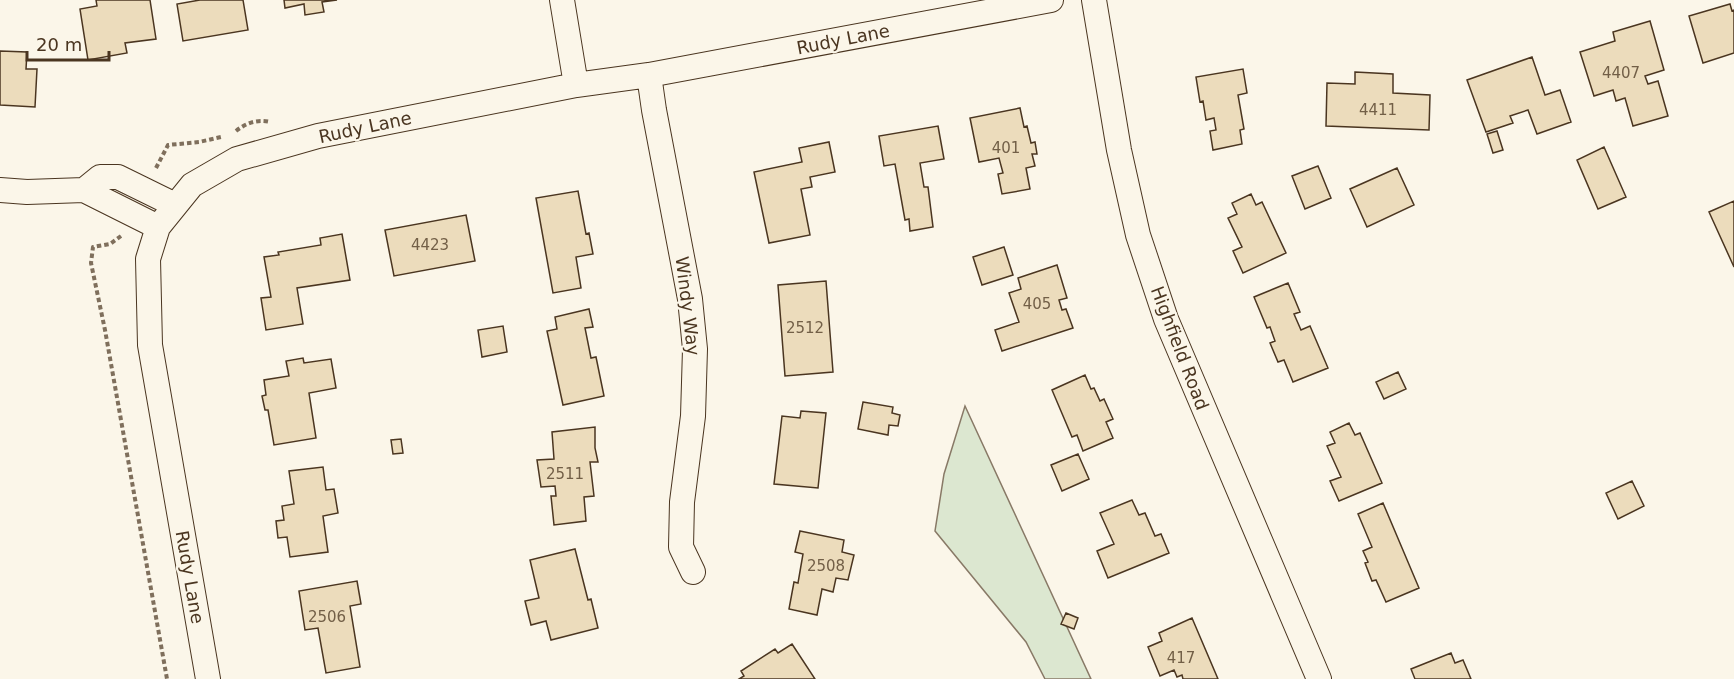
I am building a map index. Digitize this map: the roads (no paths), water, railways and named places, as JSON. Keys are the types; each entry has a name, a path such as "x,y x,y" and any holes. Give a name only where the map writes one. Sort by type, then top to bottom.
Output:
{"street":[{"path":"562,0 576,85"},
{"name":"Rudy Lane","path":"208,679 150,345 148,259 158,227 192,185 237,159 318,136 576,85 649,75 1051,0"},
{"name":"Highfield Road","path":"1094,0 1119,150 1141,246 1171,330 1319,679"},
{"name":"Windy Way","path":"649,75 690,298 695,349 693,416 681,502 681,547 693,572"},
{"path":"84,190 100,177 118,177 175,205"},
{"path":"0,190 27,192 84,190 158,227"}]}
